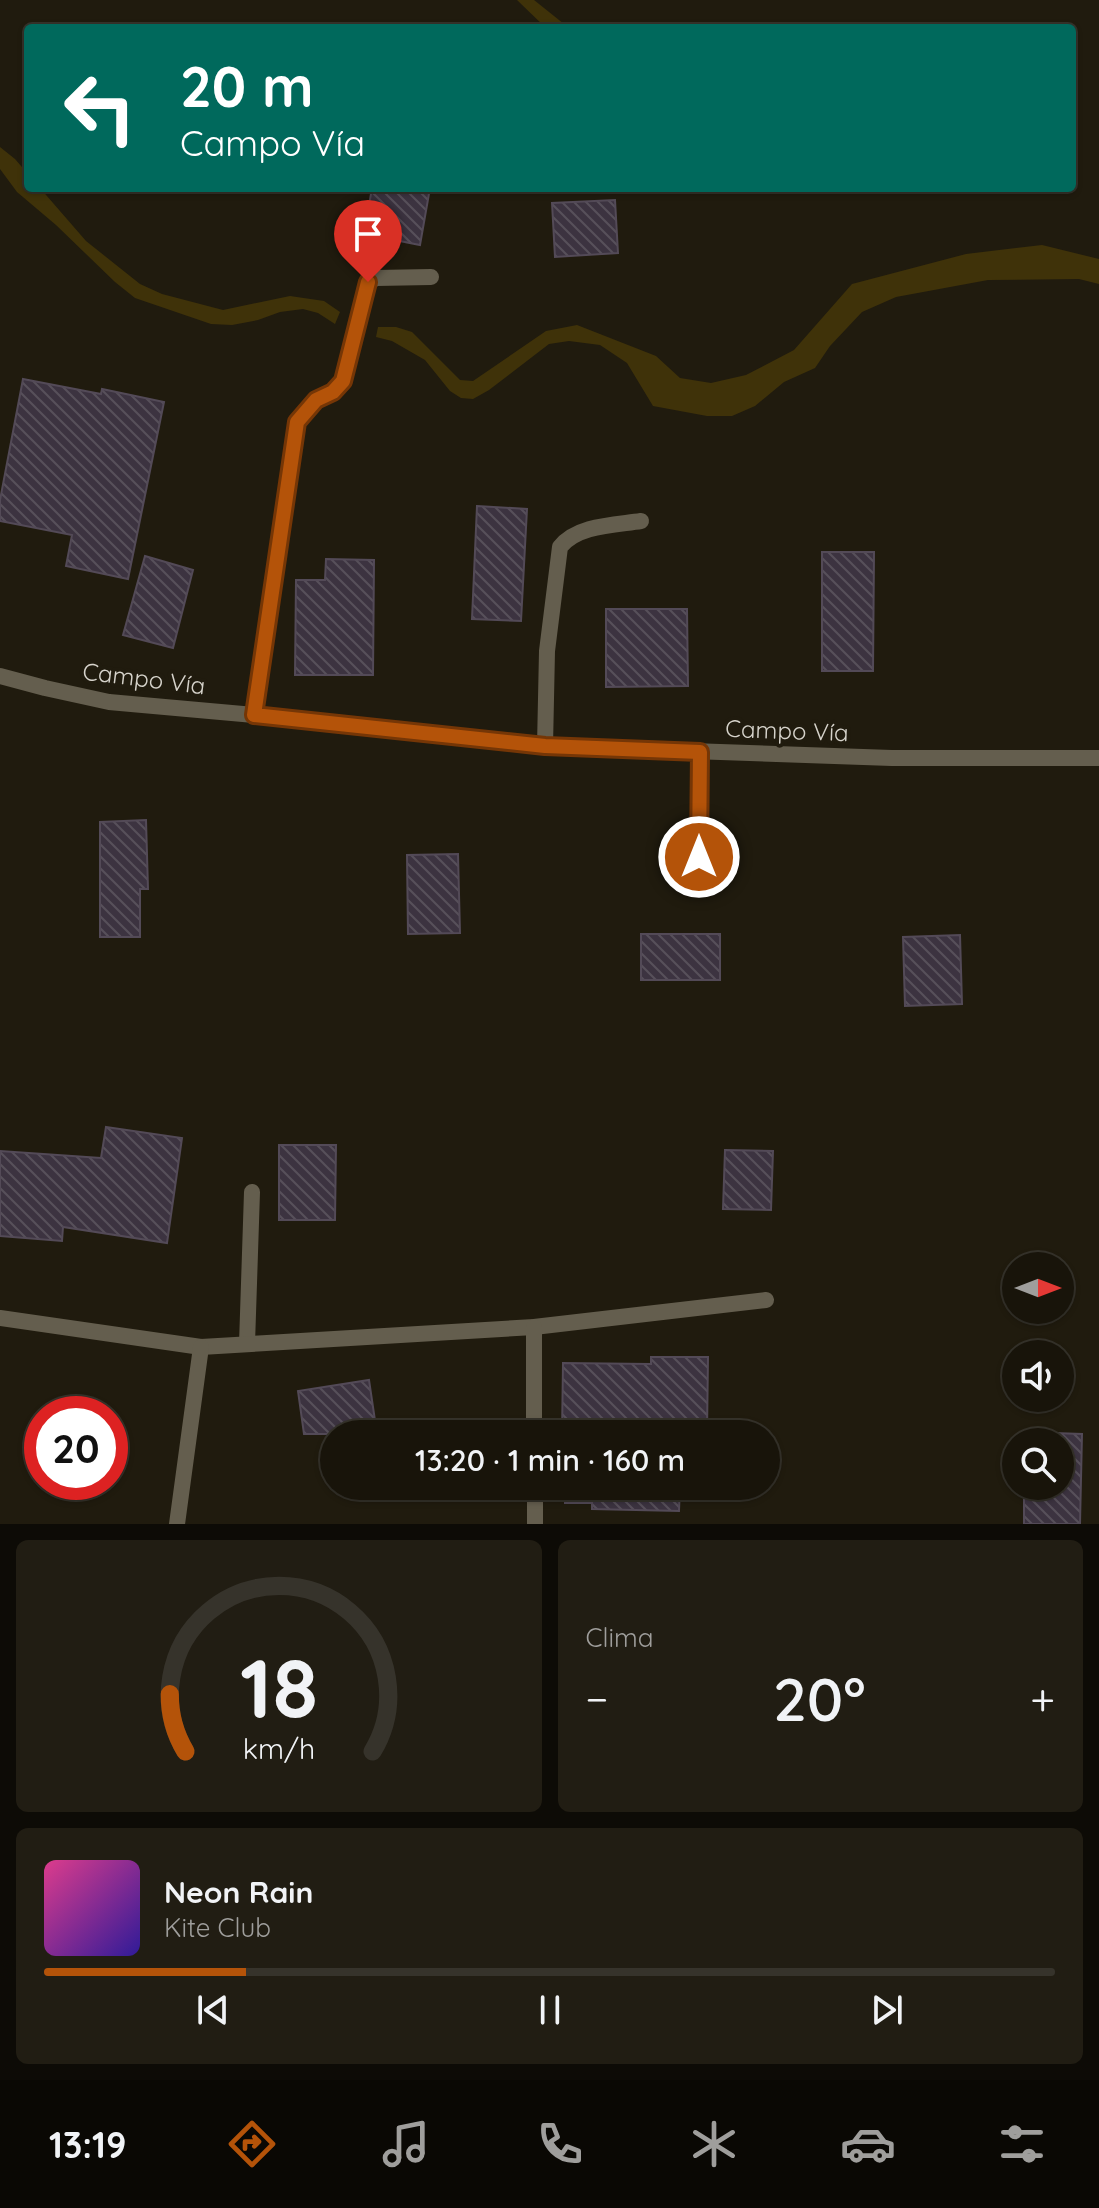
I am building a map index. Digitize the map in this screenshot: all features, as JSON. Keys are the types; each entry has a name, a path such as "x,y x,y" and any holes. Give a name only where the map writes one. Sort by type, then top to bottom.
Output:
{"street":[{"path":"254,715 297,422 316,400 333,392 343,381 368,282 376,278 431,277"},
{"path":"545,746 547,651 560,547 567,538 583,531 641,521"},
{"name":"Campo Vía","path":"0,676 109,702 545,746 892,758 1099,758"},
{"path":"699,857 700,752"},
{"path":"247,1344 252,1192"},
{"path":"0,1318 201,1347 534,1327 766,1300"},
{"path":"534,1327 534,1420"},
{"path":"177,1524 201,1347"},
{"path":"535,1500 535,1524"}],"shaded area":[{"path":"517,0 534,0 564,24 542,24"},
{"path":"0,147 24,169 24,192 43,192 86,241 140,284 162,294 223,310 290,296 324,301 340,312 335,324 318,313 303,309 232,325 211,324 135,298 17,192 0,169"},
{"path":"1042,245 1099,259 1099,284 1079,279 988,280 896,297 862,312 830,346 815,368 784,382 755,406 732,416 707,416 653,406 627,363 600,345 569,341 549,344 489,390 473,399 461,398 450,391 425,360 392,341 376,337 378,327 396,327 412,332 460,380 473,381 546,331 577,325 656,356 680,378 711,383 746,375 794,350 852,284 966,254"}],"building":[{"path":"371,192 429,192 420,245 364,234"},
{"path":"615,200 618,253 555,257 552,203"},
{"path":"23,379 101,394 102,389 164,402 128,579 66,566 72,535 0,521 0,500"},
{"path":"477,506 527,509 521,621 472,619"},
{"path":"822,552 874,552 873,671 822,671"},
{"path":"145,556 193,570 173,648 123,635"},
{"path":"326,559 374,560 373,675 295,675 296,580 325,580"},
{"path":"606,609 687,609 688,686 606,687"},
{"path":"146,820 148,889 140,889 140,937 100,937 100,822"},
{"path":"458,854 460,933 408,934 407,855"},
{"path":"641,934 720,934 720,980 641,980"},
{"path":"960,935 962,1004 905,1006 903,937"},
{"path":"106,1127 182,1138 167,1243 63,1227 62,1241 0,1236 0,1151 101,1158"},
{"path":"279,1145 336,1145 335,1220 279,1220"},
{"path":"725,1150 773,1151 771,1210 723,1209"},
{"path":"651,1357 708,1357 707,1420 562,1420 563,1363 651,1364"},
{"path":"369,1380 375,1420 320,1420 320,1434 304,1434 298,1391"},
{"path":"1074,1434 1082,1434 1080,1524 1024,1524 1024,1500 1074,1500"},
{"path":"565,1500 679,1500 679,1511 592,1509 592,1503 565,1503"}],"route":[{"path":"368,282 343,381 333,392 316,400 297,422 254,715 545,746 700,752 699,857"}]}
